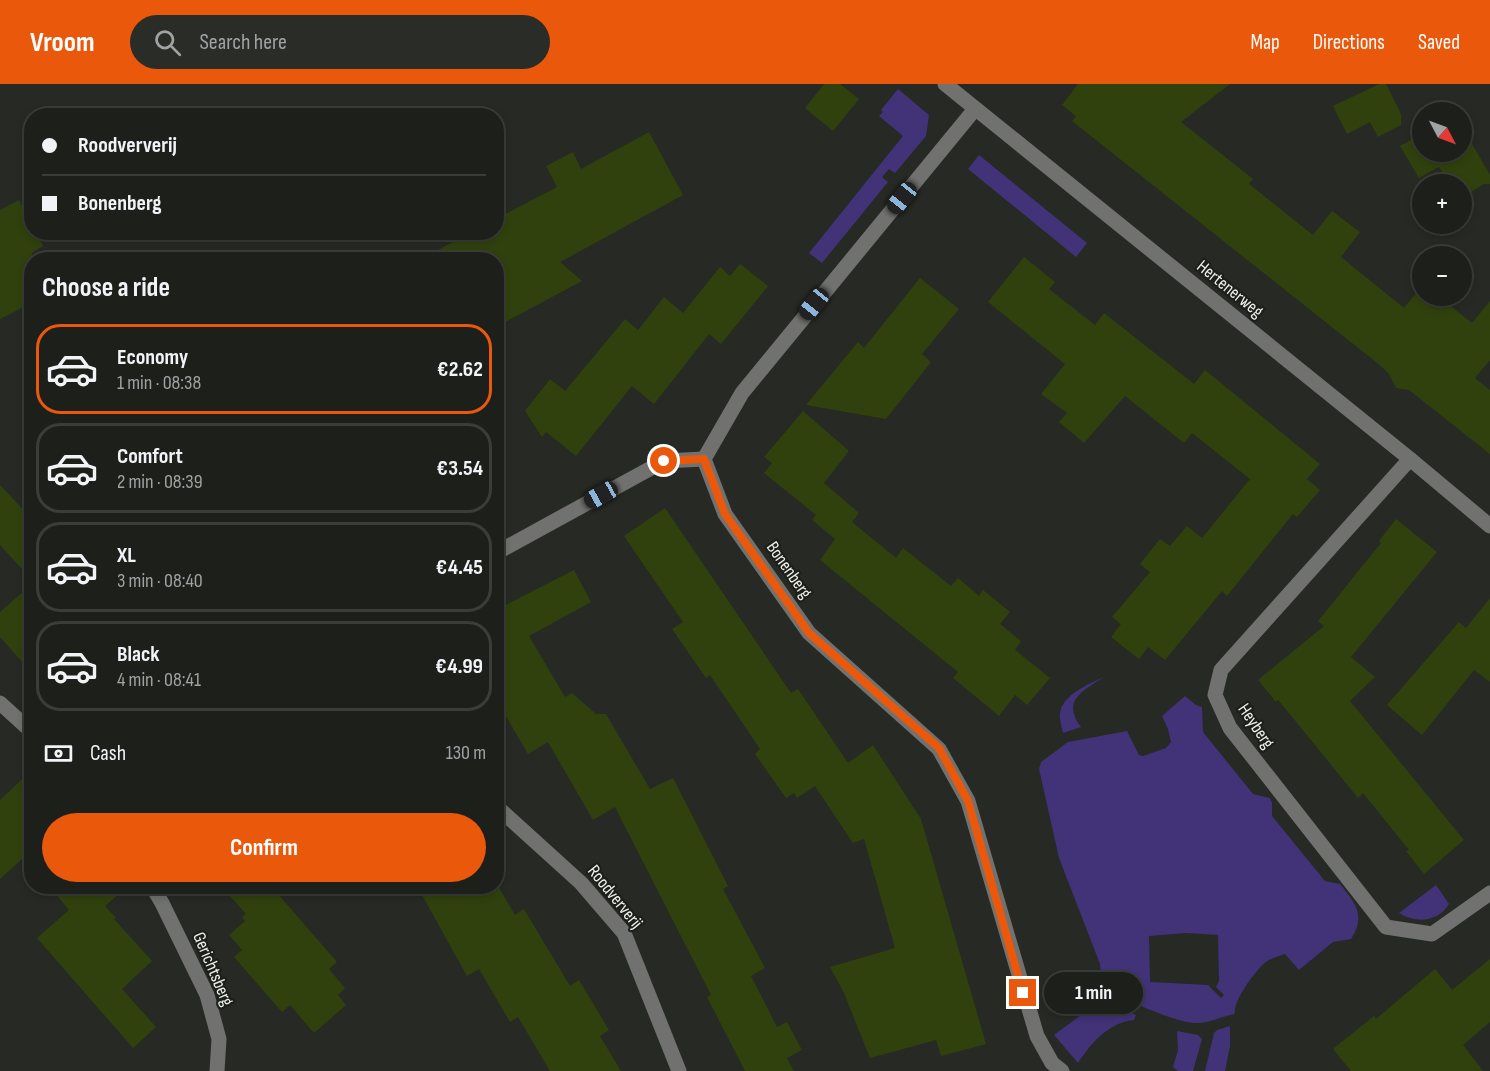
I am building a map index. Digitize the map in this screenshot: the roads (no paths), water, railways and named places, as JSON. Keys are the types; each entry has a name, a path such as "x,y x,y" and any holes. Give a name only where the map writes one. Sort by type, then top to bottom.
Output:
{"street":[{"name":"Hertenerweg","path":"945,84 1490,526"},
{"path":"504,549 664,461 704,459 742,393 975,109"},
{"name":"Bonenberg","path":"704,459 725,514 809,633 939,748 968,801 1037,1036 1052,1063 1062,1071"},
{"name":"Heyberg","path":"1410,459 1221,670 1215,695 1230,728 1386,927 1432,934 1490,893"},
{"path":"0,703 24,725"},
{"name":"Roodververij","path":"504,813 581,883 624,933 680,1071"},
{"name":"Gerichtsberg","path":"157,894 207,995 219,1039 217,1071"}]}
